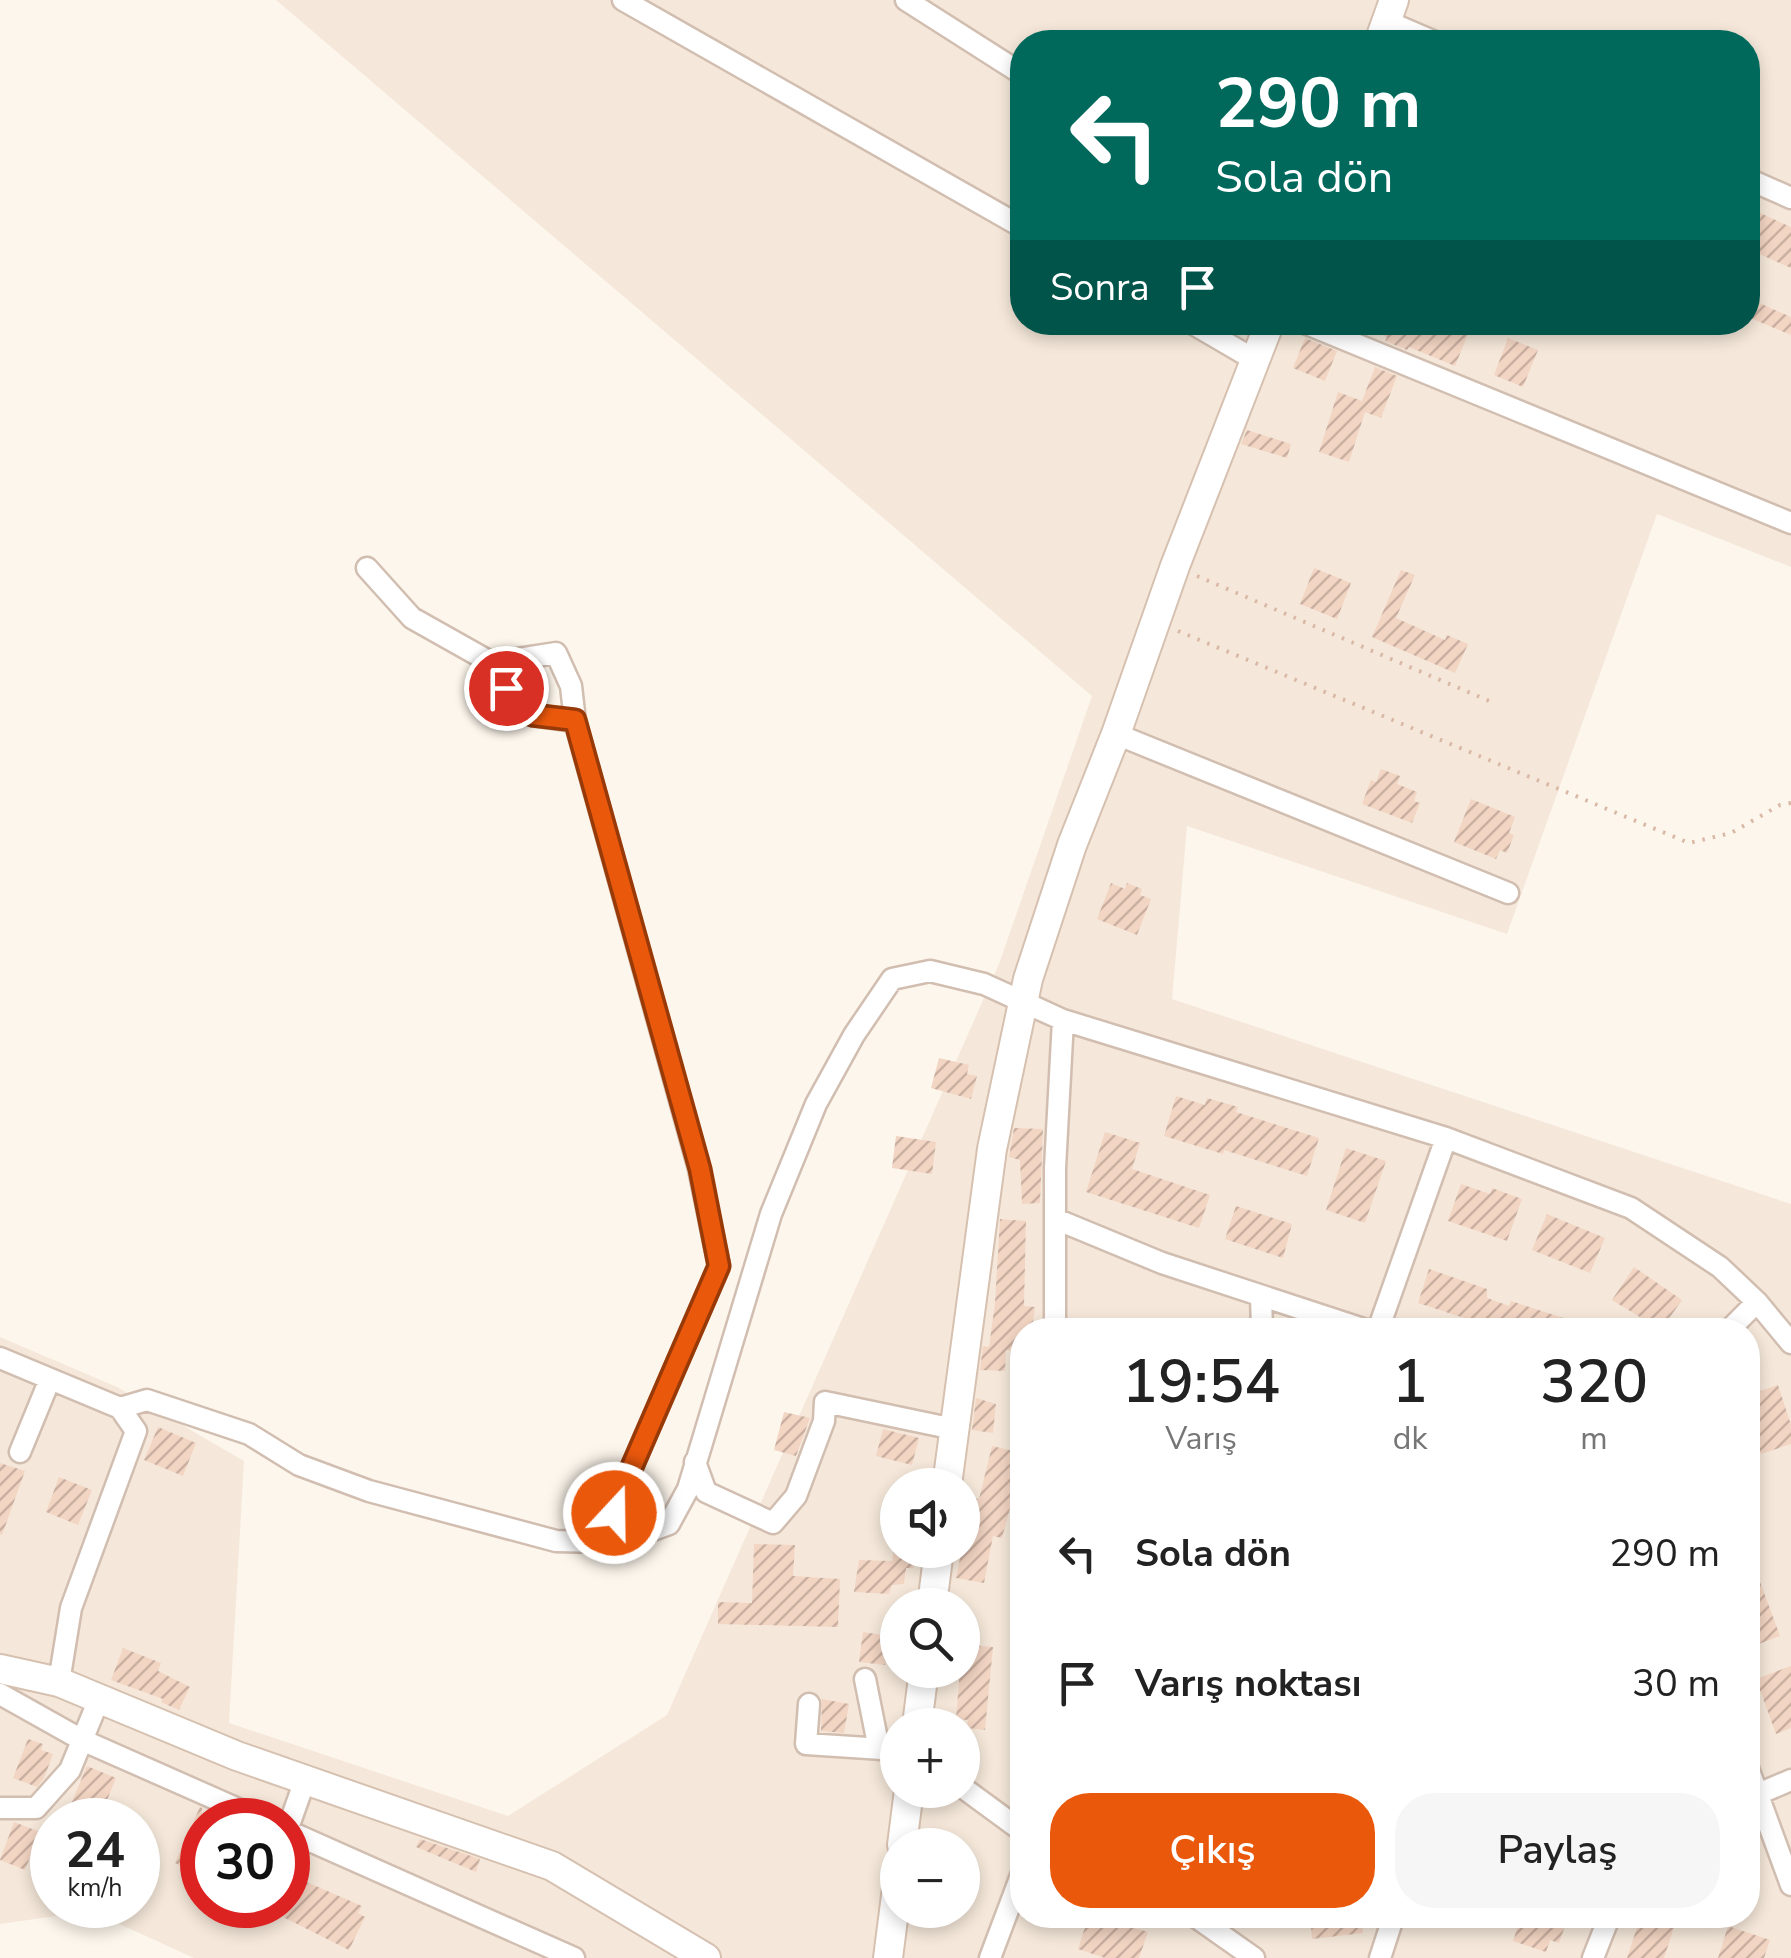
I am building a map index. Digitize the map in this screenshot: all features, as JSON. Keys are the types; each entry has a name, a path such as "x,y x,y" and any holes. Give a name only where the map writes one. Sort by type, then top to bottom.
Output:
{"street":[{"path":"623,0 1010,220"},
{"path":"907,0 1010,66"},
{"path":"1760,184 1791,198"},
{"path":"1213,335 1256,360"},
{"path":"949,1468 992,1149 1023,1000 1072,845 1116,734 1174,566 1265,335"},
{"path":"1334,335 1791,523"},
{"path":"368,568 412,618 492,663 506,688 532,715 575,720"},
{"path":"492,663 556,653 571,686 575,720 700,1169 719,1266 628,1476 616,1494 614,1513 629,1530 639,1534"},
{"path":"1116,734 1508,893"},
{"path":"120,1408 148,1400 249,1434 299,1465 370,1490 556,1541 604,1542 669,1524 688,1489 771,1214 816,1104 854,1036 892,980 930,971 984,984 1064,1020 1446,1138 1631,1208 1720,1268 1757,1302 1791,1343"},
{"path":"1056,1318 1056,1168 1064,1020"},
{"path":"1382,1318 1446,1138"},
{"path":"1058,1220 1162,1263 1329,1318"},
{"path":"1261,1296 1262,1318"},
{"path":"1742,1318 1757,1302"},
{"path":"0,1358 120,1408 136,1430 71,1608 59,1682"},
{"path":"20,1452 50,1379"},
{"path":"694,1460 706,1492 773,1522 796,1496 824,1422 825,1402 954,1429"},
{"path":"0,1668 59,1682 237,1756 552,1866 706,1958"},
{"path":"865,1679 880,1725"},
{"path":"0,1694 82,1740 213,1798"},
{"path":"0,1808 36,1808 70,1770 99,1699"},
{"path":"809,1704 806,1744 880,1749"},
{"path":"300,1798 306,1780"},
{"path":"1760,1793 1791,1780"},
{"path":"1760,1799 1791,1884"},
{"path":"980,1800 1010,1821"},
{"path":"310,1840 574,1958"},
{"path":"990,1958 1010,1905"},
{"path":"888,1958 892,1928"},
{"path":"1209,1928 1247,1957"},
{"path":"1380,1958 1390,1928"},
{"path":"1594,1958 1605,1928"}],"path":[{"path":"1174,566 1494,703"},
{"path":"1156,622 1689,843 1731,833 1791,803"}],"shaded area":[{"path":"276,0 1791,0 1791,567 1657,514 1507,934 1187,826 1172,999 1791,1204 1791,1958 194,1958 128,1928 160,1928 160,1798 30,1798 30,1920 0,1924 0,1337 117,1387 244,1461 229,1723 508,1816 667,1715 999,964 1092,696"}],"building":[{"path":"1760,213 1791,227 1791,268 1760,254"},
{"path":"1760,303 1791,317 1791,335 1760,322"},
{"path":"1382,335 1468,335 1455,366 1385,341 1387,337"},
{"path":"1305,338 1337,351 1325,381 1293,368"},
{"path":"1508,338 1538,350 1523,387 1494,375"},
{"path":"1375,367 1397,376 1381,418 1365,412 1349,462 1319,452 1338,392 1362,401"},
{"path":"1247,430 1291,444 1287,458 1241,444"},
{"path":"1314,568 1351,583 1337,619 1300,604"},
{"path":"1401,570 1415,575 1396,618 1445,640 1447,635 1468,644 1455,673 1372,637"},
{"path":"1381,769 1400,776 1397,784 1417,792 1414,801 1420,803 1412,823 1362,804 1371,780 1376,782"},
{"path":"1471,799 1515,817 1507,853 1500,850 1496,859 1454,842"},
{"path":"1111,883 1125,889 1127,883 1142,889 1140,895 1151,899 1137,935 1097,919"},
{"path":"939,1058 969,1065 967,1074 977,1076 971,1099 931,1088"},
{"path":"1176,1096 1205,1105 1207,1098 1238,1107 1236,1112 1319,1138 1307,1176 1164,1136"},
{"path":"1014,1128 1043,1129 1040,1203 1022,1204 1020,1160 1009,1157"},
{"path":"1105,1132 1140,1143 1132,1169 1210,1195 1199,1228 1086,1192"},
{"path":"896,1136 936,1142 932,1174 892,1168"},
{"path":"1346,1148 1386,1161 1365,1223 1326,1210"},
{"path":"1461,1184 1490,1194 1492,1188 1522,1199 1507,1241 1448,1221"},
{"path":"1236,1206 1292,1224 1283,1258 1225,1239"},
{"path":"1547,1214 1605,1238 1590,1273 1532,1250"},
{"path":"1000,1219 1026,1221 1024,1306 1035,1307 1034,1318 1010,1318 1010,1350 1006,1350 1005,1371 980,1370 983,1346 989,1347"},
{"path":"1634,1267 1682,1300 1669,1318 1641,1318 1612,1300"},
{"path":"1429,1269 1487,1289 1487,1298 1509,1306 1511,1301 1563,1318 1464,1318 1418,1303"},
{"path":"1778,1385 1791,1425 1791,1444 1761,1454 1760,1451 1760,1391"},
{"path":"976,1398 996,1404 993,1433 972,1430"},
{"path":"784,1412 810,1418 796,1456 774,1450"},
{"path":"158,1427 196,1443 183,1476 144,1460"},
{"path":"883,1429 919,1438 912,1465 876,1456"},
{"path":"992,1446 1010,1450 1010,1508 1002,1538 993,1536 984,1583 956,1578 958,1568 980,1568 980,1495"},
{"path":"0,1463 25,1471 2,1535 0,1534"},
{"path":"59,1477 92,1490 78,1525 46,1512"},
{"path":"754,1544 795,1545 793,1576 840,1579 838,1627 718,1624 718,1602 752,1603"},
{"path":"859,1560 880,1561 880,1568 906,1568 904,1584 880,1588 880,1593 854,1592"},
{"path":"1760,1582 1780,1636 1760,1644"},
{"path":"863,1632 880,1635 880,1664 859,1662"},
{"path":"980,1646 993,1647 985,1730 980,1729 980,1708 957,1708 958,1688 980,1688"},
{"path":"123,1648 161,1663 158,1671 190,1687 179,1710 161,1702 163,1699 111,1680"},
{"path":"1791,1666 1791,1728 1776,1734 1760,1690 1760,1678"},
{"path":"822,1699 849,1704 844,1733 821,1731"},
{"path":"28,1739 43,1744 41,1750 53,1754 37,1787 13,1778"},
{"path":"87,1766 116,1778 108,1798 73,1798"},
{"path":"14,1822 30,1828 30,1857 25,1870 0,1860"},
{"path":"420,1839 480,1859 476,1872 416,1847"},
{"path":"310,1884 362,1906 358,1913 365,1917 349,1950 305,1928 310,1928"},
{"path":"1085,1928 1134,1928 1148,1932 1139,1958 1105,1958 1078,1949"},
{"path":"1311,1928 1362,1928 1363,1933 1312,1939"},
{"path":"1518,1928 1564,1928 1559,1943 1550,1940 1546,1952 1513,1941"},
{"path":"1637,1928 1674,1928 1664,1958 1627,1958"},
{"path":"1727,1928 1770,1940 1764,1958 1718,1958"}],"route":[{"path":"506,688 532,715 575,720 700,1169 719,1266 628,1476 616,1494 614,1513"}]}
